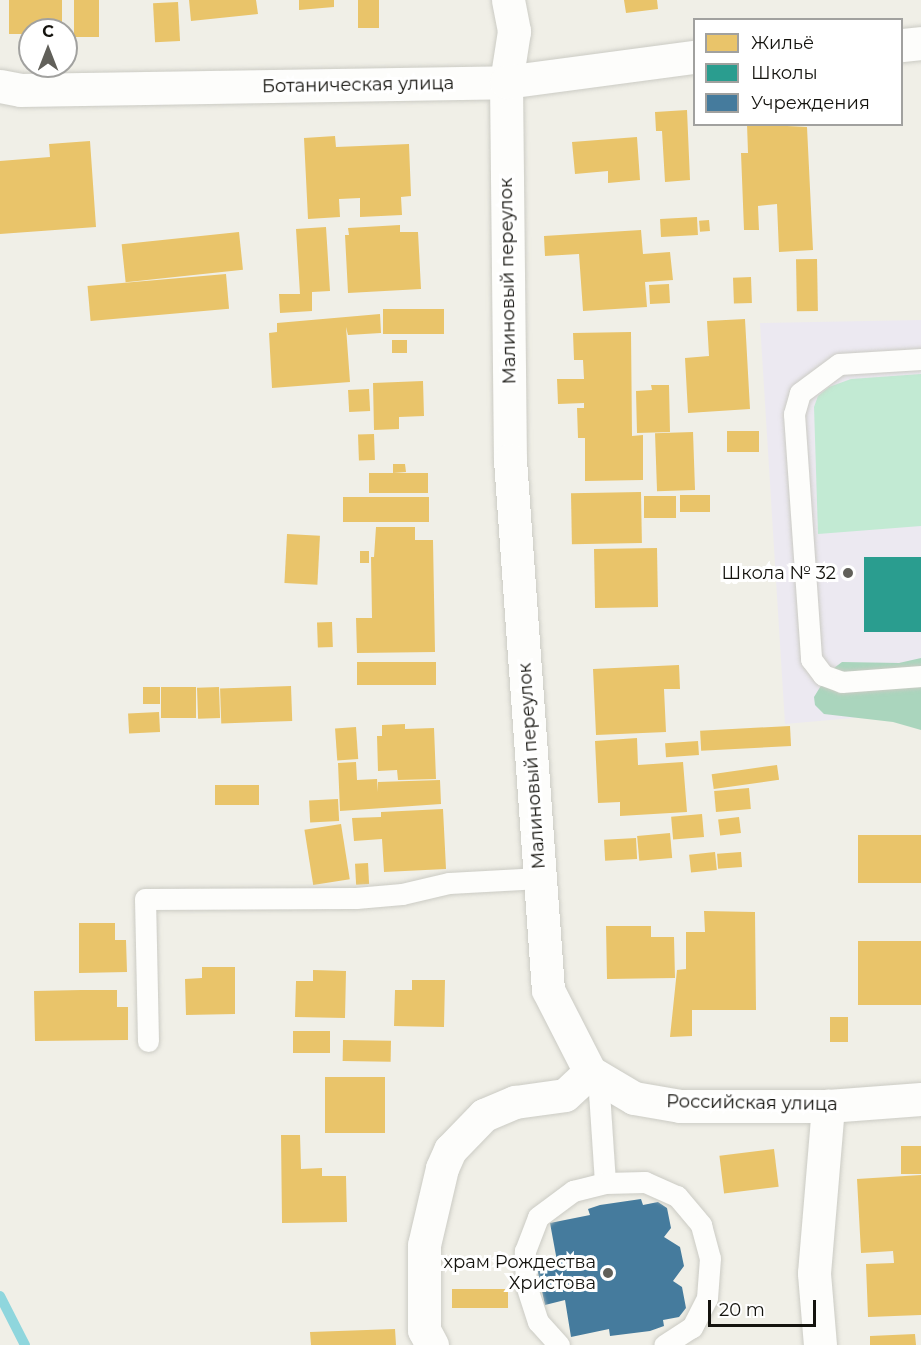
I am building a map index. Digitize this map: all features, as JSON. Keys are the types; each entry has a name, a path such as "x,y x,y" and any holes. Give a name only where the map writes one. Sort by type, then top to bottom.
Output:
{"street":[{"name":"Малиновый переулок","path":"508,0 514,31 506,82 510,460 548,990 594,1075"},
{"path":"903,45 921,43"},
{"name":"Ботаническая улица","path":"10,88 506,82 693,57"},
{"path":"432,1345 424,1330 424,1245 442,1168 450,1150 484,1115 515,1102 565,1095 594,1075"},
{"name":"Российская улица","path":"594,1075 634,1098 680,1106 828,1106 921,1099"},
{"path":"820,1345 814,1273 828,1106"}],"lane":[{"path":"921,359 839,364 800,393 794,414 811,659 823,675 842,682 921,676"},
{"path":"148,1041 145,899 356,898 402,894 449,883 540,878"},
{"path":"594,1075 605,1183"},
{"path":"559,1345 538,1322 526,1286 525,1251 538,1216 573,1191 605,1183 645,1182 677,1196 701,1225 710,1258 707,1298 692,1327 664,1345"}],"shaded area":[{"name":"Школа № 32","path":"921,320 921,712 785,724 760,323"}],"green space":[{"path":"921,374 921,526 818,534 814,407 818,396 829,387 851,379"},
{"path":"921,658 921,730 893,722 824,714 815,705 814,697 830,671 842,662 899,663"}],"building: Жильё":[{"path":"9,0 62,0 62,18 18,18 18,34 9,34"},
{"path":"74,0 99,0 99,37 78,37 78,18 74,18"},
{"path":"189,0 256,0 258,14 191,21"},
{"path":"299,0 334,0 334,7 299,10"},
{"path":"358,0 379,0 379,28 358,28"},
{"path":"624,0 657,0 658,9 626,13"},
{"path":"178,2 180,41 155,42 153,3"},
{"path":"687,110 690,180 665,182 662,131 656,131 655,112"},
{"path":"747,126 807,127 813,250 779,252 777,204 758,206 759,230 744,230 741,153 748,153"},
{"path":"335,136 336,147 409,144 411,196 401,197 402,215 360,217 360,198 339,199 340,217 308,219 304,138"},
{"path":"637,137 640,180 608,183 608,171 575,174 572,142"},
{"path":"90,141 96,227 0,234 0,161 50,157 49,144"},
{"path":"697,217 698,235 661,237 660,219"},
{"path":"709,220 710,231 700,232 699,221"},
{"path":"400,225 400,232 418,232 421,289 348,293 345,235 349,235 348,228"},
{"path":"326,227 330,291 312,292 312,311 280,313 279,294 300,294 296,229"},
{"path":"641,230 643,254 670,252 673,280 645,282 647,307 583,311 579,254 545,256 544,236"},
{"path":"239,232 243,270 126,282 122,244"},
{"path":"796,259 817,259 818,311 797,311"},
{"path":"226,274 229,309 91,321 88,286"},
{"path":"751,277 752,303 734,304 733,278"},
{"path":"669,284 670,303 650,304 649,285"},
{"path":"383,309 444,309 444,334 383,334"},
{"path":"380,314 381,333 348,335 346,327 350,382 272,388 269,333 277,332 277,323"},
{"path":"745,319 750,409 688,413 685,358 709,356 707,321"},
{"path":"631,332 632,436 643,435 643,480 585,481 585,438 578,438 577,408 584,408 584,403 558,404 557,379 584,379 583,360 574,360 573,333"},
{"path":"392,340 407,340 407,353 392,353"},
{"path":"423,381 424,416 399,417 399,429 374,430 373,383"},
{"path":"651,385 669,385 670,432 637,433 636,391 652,390"},
{"path":"369,389 370,411 349,412 348,390"},
{"path":"727,431 759,431 759,452 727,452"},
{"path":"693,432 695,490 657,491 655,433"},
{"path":"374,434 375,460 359,461 358,435"},
{"path":"393,464 405,464 406,472 393,473"},
{"path":"369,473 428,473 428,493 369,493"},
{"path":"641,492 642,543 572,544 571,493"},
{"path":"680,495 710,495 710,512 680,512"},
{"path":"644,496 676,496 676,518 644,518"},
{"path":"343,497 429,497 429,522 343,522"},
{"path":"376,527 415,527 415,540 433,540 435,652 357,653 356,618 372,618 371,557 374,557"},
{"path":"287,534 320,536 317,585 284,583"},
{"path":"657,548 658,607 595,608 594,549"},
{"path":"360,551 369,551 369,563 360,563"},
{"path":"332,622 333,647 318,648 317,623"},
{"path":"357,662 436,662 436,685 357,685"},
{"path":"679,665 680,689 664,689 666,732 596,735 593,669"},
{"path":"291,686 292,721 221,723 220,688"},
{"path":"143,687 160,687 160,704 143,704"},
{"path":"161,687 196,687 196,718 161,718"},
{"path":"219,687 220,718 198,719 197,688"},
{"path":"159,712 160,732 129,734 128,714"},
{"path":"405,724 405,729 434,728 436,779 398,780 397,770 378,771 377,736 382,736 382,725"},
{"path":"790,726 791,746 701,751 700,731"},
{"path":"356,727 358,759 337,760 335,728"},
{"path":"637,738 638,765 683,762 687,812 620,816 620,802 598,803 595,741"},
{"path":"698,741 699,755 666,757 665,743"},
{"path":"356,762 357,780 377,779 378,792 378,782 440,780 441,804 340,811 338,763"},
{"path":"777,765 779,780 714,789 712,774"},
{"path":"215,785 259,785 259,805 215,805"},
{"path":"749,788 751,809 716,812 714,791"},
{"path":"338,799 339,821 310,822 309,801"},
{"path":"443,809 446,869 384,872 382,839 354,841 352,818 381,817 381,812"},
{"path":"702,814 704,837 673,840 671,817"},
{"path":"739,817 741,833 720,835 718,820"},
{"path":"341,824 350,879 313,885 304,830"},
{"path":"670,833 672,858 639,861 637,836"},
{"path":"858,835 921,835 921,883 858,883"},
{"path":"636,838 637,859 605,861 604,840"},
{"path":"715,852 717,870 691,873 689,855"},
{"path":"741,852 742,867 718,869 717,854"},
{"path":"368,863 369,884 356,885 355,864"},
{"path":"704,911 755,912 756,1010 692,1010 692,1036 670,1037 677,970 686,969 686,932 705,932"},
{"path":"79,923 115,923 115,940 126,940 127,972 79,973"},
{"path":"606,926 651,926 651,937 674,937 675,978 607,979"},
{"path":"858,941 921,941 921,1005 858,1005"},
{"path":"202,967 235,967 235,1014 186,1015 185,979 202,978"},
{"path":"313,970 346,971 345,1018 295,1017 296,981 313,981"},
{"path":"412,980 445,980 444,1027 394,1026 395,990 412,990"},
{"path":"117,990 117,1007 128,1007 128,1040 35,1041 34,991"},
{"path":"830,1017 848,1017 848,1042 830,1042"},
{"path":"293,1031 330,1031 330,1053 293,1053"},
{"path":"343,1040 391,1041 391,1062 343,1061"},
{"path":"325,1077 385,1077 385,1133 325,1133"},
{"path":"281,1135 300,1135 301,1169 322,1168 322,1176 346,1176 347,1222 282,1223"},
{"path":"901,1146 921,1146 921,1174 901,1174"},
{"path":"774,1149 779,1187 724,1193 719,1156"},
{"path":"921,1175 921,1315 868,1317 866,1264 894,1263 893,1251 861,1253 857,1179"},
{"path":"452,1289 508,1289 508,1308 452,1308"},
{"path":"395,1329 396,1345 311,1345 310,1332"},
{"path":"915,1334 916,1345 870,1345 870,1336"}],"building: Школы":[{"path":"864,557 921,557 921,632 864,632"}],"building: Учреждения":[{"name":"храм Рождества Христова","path":"641,1199 643,1205 658,1202 667,1208 671,1228 664,1237 680,1247 684,1266 673,1281 682,1287 686,1308 679,1317 663,1320 664,1326 650,1331 610,1336 609,1329 571,1337 565,1300 545,1305 536,1264 557,1261 550,1223 590,1215 588,1209 600,1205"}],"waterway":[{"path":"0,1296 25,1345"}],"place":[{"name":"Школа № 32","path":"848,573"},
{"name":"храм Рождества Христова","path":"608,1273"}]}
